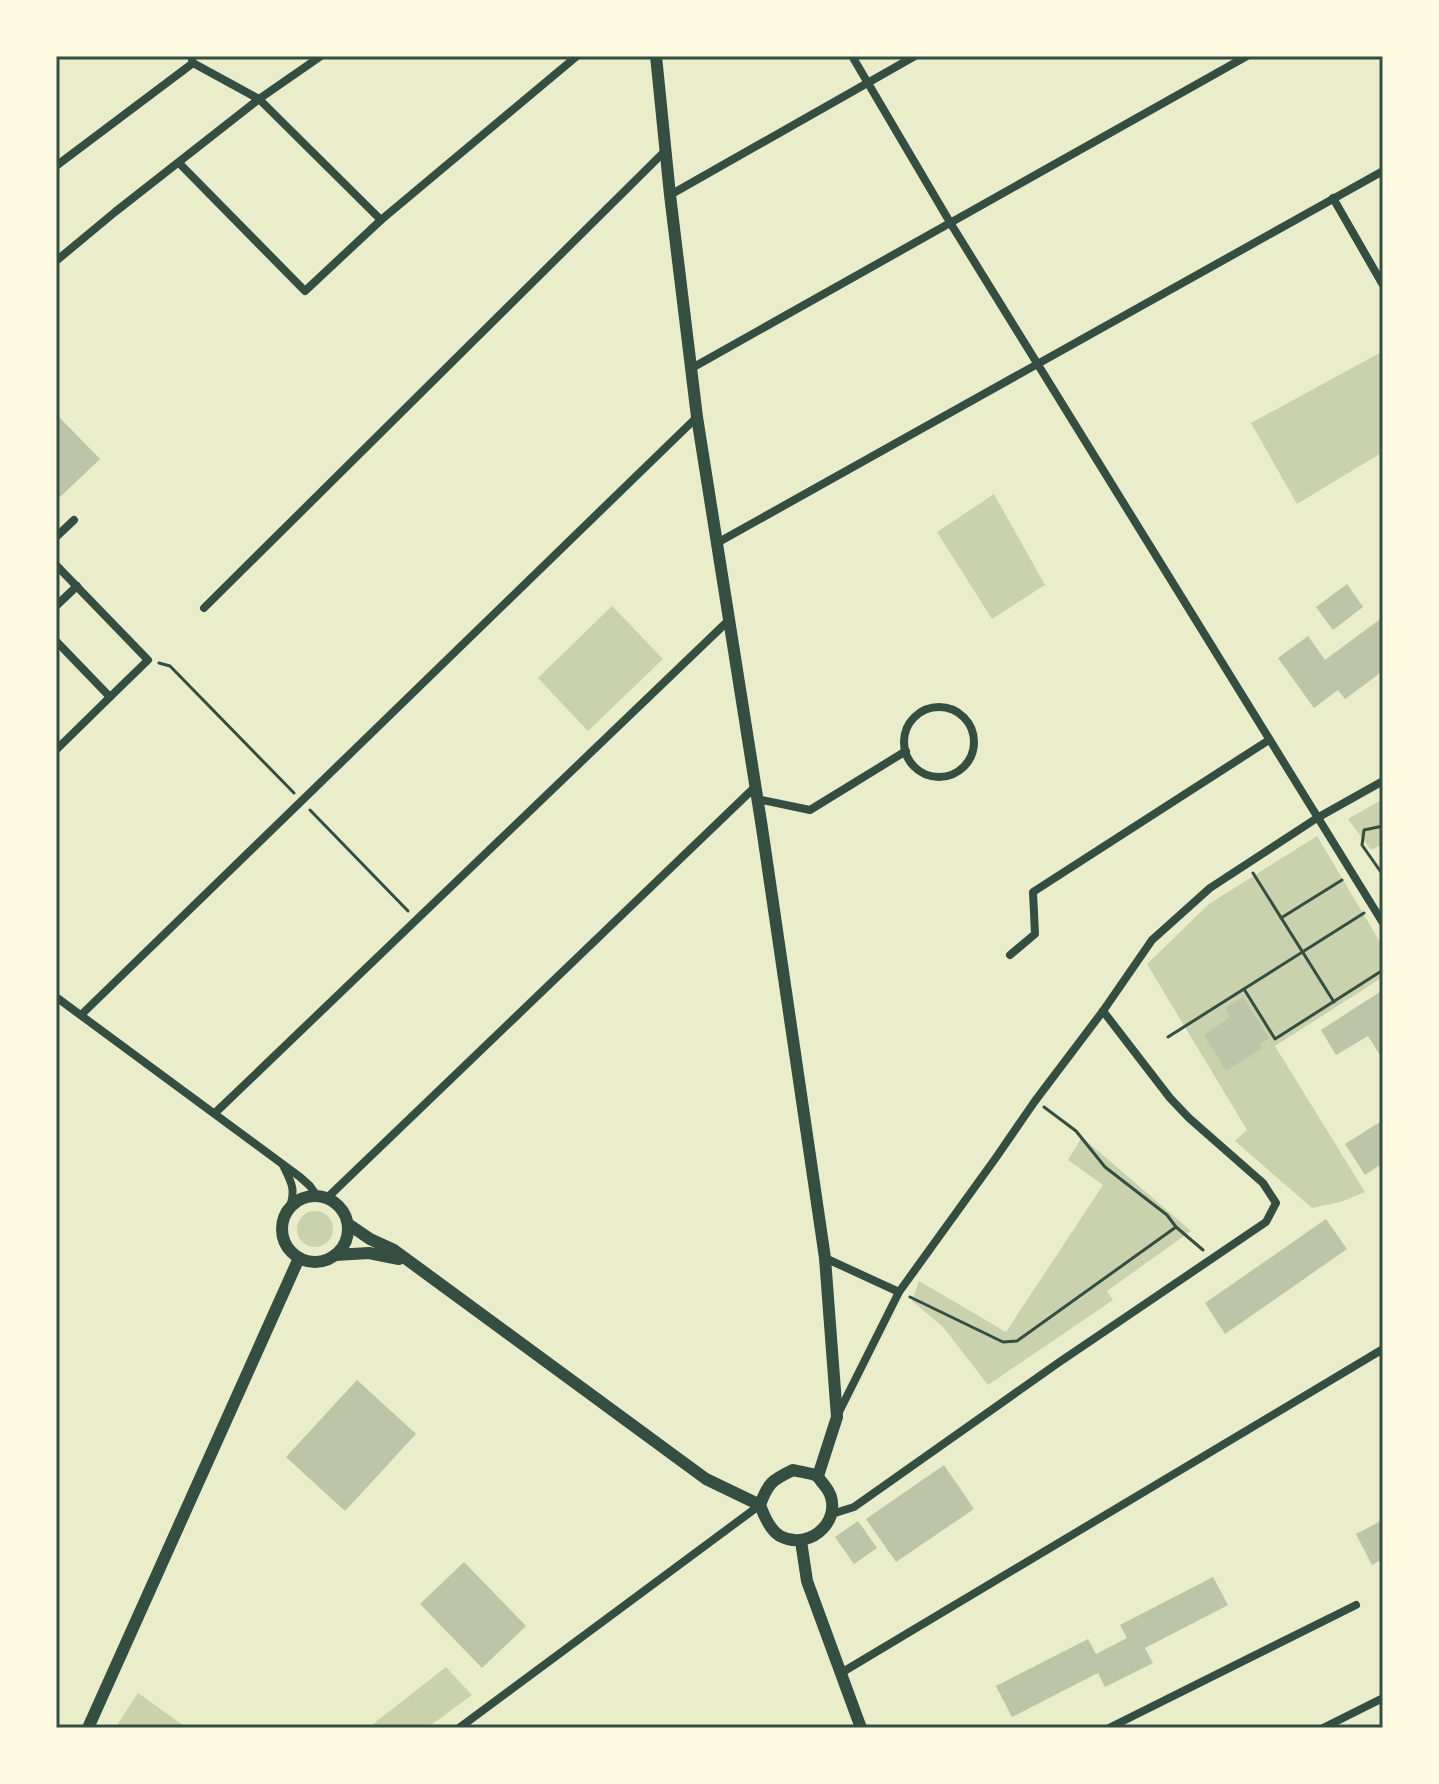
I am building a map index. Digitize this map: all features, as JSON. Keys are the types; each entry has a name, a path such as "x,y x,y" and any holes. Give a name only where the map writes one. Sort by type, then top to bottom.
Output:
{"street":[{"path":"56,261 259,99 321,56"},
{"path":"179,163 305,291 381,220 577,56"},
{"path":"656,56 697,417 825,1258 837,1417"},
{"path":"852,56 951,224 1383,923"},
{"path":"670,195 915,56"},
{"path":"692,368 1247,56"},
{"path":"56,166 192,59 259,99 381,220"},
{"path":"204,608 665,151"},
{"path":"717,543 1383,171"},
{"path":"1333,198 1383,285"},
{"path":"81,1015 697,417"},
{"path":"56,537 74,520"},
{"path":"56,565 148,660 56,750"},
{"path":"56,606 77,586"},
{"path":"215,1113 729,620"},
{"path":"56,641 110,697"},
{"path":"930,708 956,711 972,729 974,741 970,758 963,768 950,775 938,777 923,773 906,751 906,729 916,715 930,708"},
{"path":"1010,955 1035,934 1033,892 1269,740"},
{"path":"756,793 810,810 906,751"},
{"path":"818,1476 837,1417 899,1292 1152,940 1210,888 1317,818 1383,781"},
{"path":"290,1207 307,1197 322,1197 756,793"},
{"path":"56,997 283,1164 322,1197 341,1208 348,1231 344,1245 329,1259 314,1262 299,1258 283,1239 282,1222 294,1195 283,1164"},
{"path":"832,1514 854,1507 1266,1222 1276,1203 1263,1183 1170,1098 1103,1011"},
{"path":"348,1224 417,1266 706,1479 760,1505 765,1519 779,1536 801,1541 821,1532 832,1514 831,1494 818,1476 793,1470 774,1479 760,1505 459,1728"},
{"path":"335,1255 363,1252 387,1255 417,1266"},
{"path":"88,1728 299,1258"},
{"path":"825,1258 899,1292"},
{"path":"841,1673 1383,1349"},
{"path":"801,1541 807,1581 861,1728"},
{"path":"1109,1728 1356,1605"},
{"path":"1323,1728 1383,1698"}],"path":[{"path":"148,660 170,666 416,920"},
{"path":"1383,826 1364,830 1362,845 1383,875"},
{"path":"1247,864 1334,1002"},
{"path":"1281,918 1352,874"},
{"path":"1168,1037 1373,907"},
{"path":"1244,989 1275,1039 1383,970"},
{"path":"1035,1101 1076,1131 1105,1167 1167,1215 1176,1227 1214,1258"},
{"path":"899,1292 1003,1342 1017,1341 1176,1227"}],"green space":[{"path":"1383,351 1383,452 1297,504 1251,423"},
{"path":"994,494 1045,585 992,619 937,532"},
{"path":"612,606 663,659 588,731 538,678"},
{"path":"1383,799 1383,844 1371,850 1348,819"},
{"path":"1317,836 1383,947 1383,977 1275,1046 1365,1192 1312,1208 1235,1141 1247,1130 1147,964 1209,904"},
{"path":"1082,1137 1191,1231 1107,1291 1113,1300 988,1385 943,1327 912,1301 919,1281 1006,1332 1103,1185 1068,1160"},
{"path":"315,1211 328,1216 333,1229 328,1242 315,1247 302,1242 297,1229 302,1216"},
{"path":"446,1667 472,1695 427,1728 368,1728"},
{"path":"138,1693 187,1728 115,1728"}],"building":[{"path":"56,414 100,459 60,497 56,493"},
{"path":"1347,584 1363,607 1333,630 1316,607"},
{"path":"1383,617 1383,671 1345,699 1338,690 1314,708 1278,658 1308,636 1325,660"},
{"path":"1383,990 1383,1060 1368,1036 1336,1055 1321,1030"},
{"path":"1243,997 1269,1038 1259,1044 1262,1048 1226,1071 1204,1035 1230,1017 1225,1008"},
{"path":"1383,1120 1383,1163 1365,1175 1345,1144"},
{"path":"1326,1219 1347,1249 1225,1334 1205,1303"},
{"path":"357,1380 416,1434 345,1511 286,1457"},
{"path":"944,1465 974,1509 896,1562 866,1519"},
{"path":"1383,1520 1383,1559 1372,1565 1356,1534"},
{"path":"858,1521 877,1548 854,1564 835,1537"},
{"path":"464,1562 526,1626 482,1668 420,1604"},
{"path":"1213,1577 1228,1605 1145,1648 1153,1663 1105,1687 1098,1673 1012,1717 996,1686 1088,1639 1096,1654 1127,1638 1120,1625"}]}
